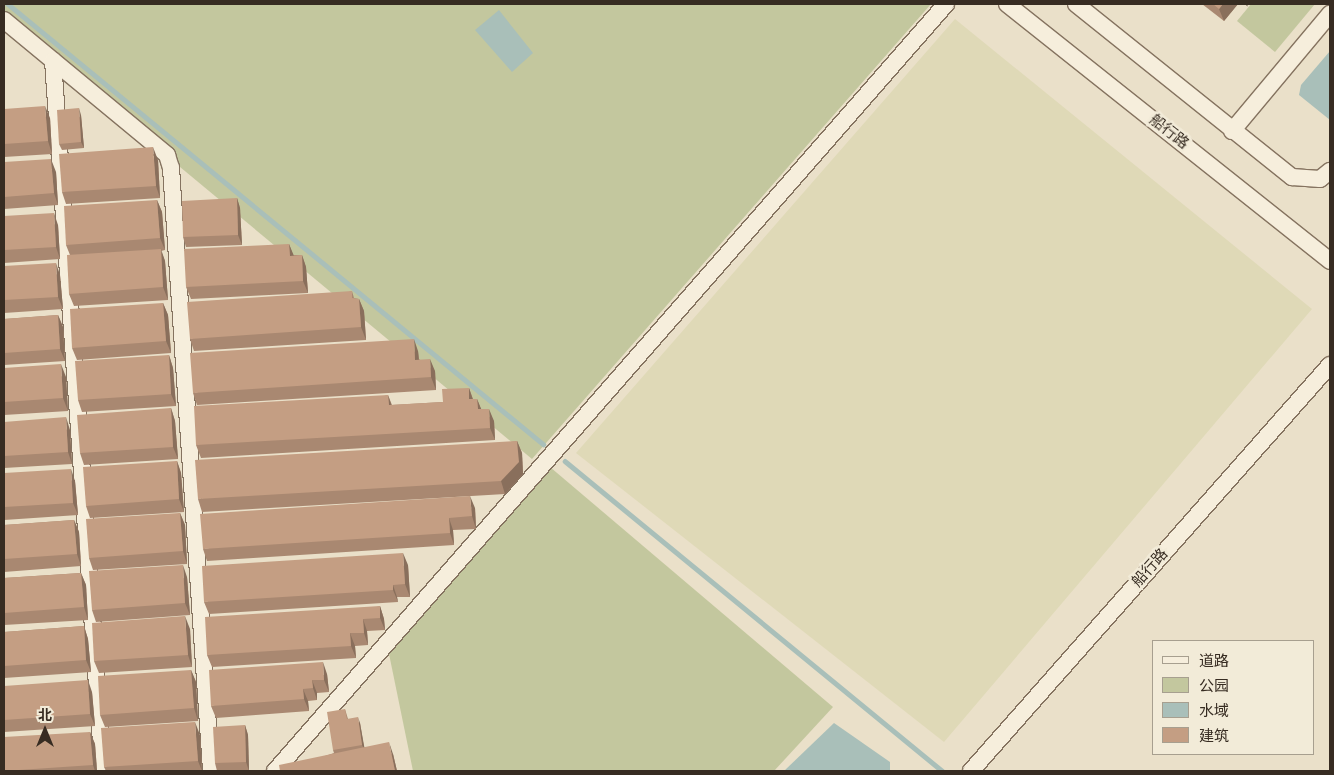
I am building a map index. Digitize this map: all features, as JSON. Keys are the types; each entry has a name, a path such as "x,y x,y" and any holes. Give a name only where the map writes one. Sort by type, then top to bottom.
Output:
{"street":[{"path":"275,771 946,4"},
{"name":"船行路","path":"1007,4 1330,261"},
{"path":"1076,4 1232,131 1292,177 1320,179 1330,171"},
{"path":"1232,131 1330,14"},
{"path":"4,20 167,155 172,168 211,771"},
{"path":"53,61 103,771"},
{"name":"船行路","path":"971,771 1330,365"}],"shaded area":[{"path":"955,19 1312,309 944,742 576,453"}],"green space":[{"path":"4,4 931,4 532,459 4,21"},
{"path":"1251,4 1315,4 1275,52 1237,21"},
{"path":"550,467 833,707 774,771 413,771 388,649"}],"water":[{"path":"499,10 533,53 512,72 475,30"},
{"path":"1330,51 1330,120 1299,95 1301,85"},
{"path":"834,723 890,762 890,771 784,771"}],"building":[{"path":"1213,4 1223,4 1219,9"},
{"path":"45,106 48,141 4,144 4,109"},
{"path":"79,108 81,142 59,144 57,110"},
{"path":"153,147 156,186 62,192 59,154"},
{"path":"51,159 54,193 4,197 4,162"},
{"path":"237,198 238,235 183,237 182,201"},
{"path":"157,200 160,238 66,245 64,206"},
{"path":"54,213 56,247 4,250 4,216"},
{"path":"289,244 290,256 302,255 303,281 186,287 184,249"},
{"path":"161,249 163,287 69,294 67,255"},
{"path":"56,263 58,297 4,300 4,266"},
{"path":"352,291 352,298 359,299 361,327 190,339 187,302"},
{"path":"163,303 166,341 72,348 70,309"},
{"path":"58,315 60,349 4,353 4,319"},
{"path":"414,339 415,360 430,359 431,377 193,393 190,353"},
{"path":"169,355 171,394 78,400 75,361"},
{"path":"61,364 63,398 4,402 4,368"},
{"path":"469,388 469,399 477,399 478,409 489,409 490,428 196,445 194,406 388,395 389,405 443,402 442,389"},
{"path":"171,408 173,447 80,453 77,415"},
{"path":"66,417 68,452 4,456 4,422"},
{"path":"517,441 519,462 501,481 198,499 195,460"},
{"path":"177,461 179,499 86,506 83,467"},
{"path":"71,469 73,503 4,507 4,473"},
{"path":"470,496 472,516 449,518 450,533 203,549 200,514"},
{"path":"180,513 183,551 89,558 86,519"},
{"path":"74,520 77,554 4,559 4,525"},
{"path":"403,553 405,584 393,585 393,590 204,602 202,566"},
{"path":"183,565 185,603 92,610 89,571"},
{"path":"81,573 84,607 4,613 4,578"},
{"path":"380,606 380,618 363,619 364,633 350,633 351,646 207,655 205,617"},
{"path":"185,616 188,655 94,661 92,623"},
{"path":"84,626 86,660 4,666 4,632"},
{"path":"323,662 324,680 312,680 313,688 303,689 304,699 211,706 209,670"},
{"path":"191,670 194,708 100,715 98,676"},
{"path":"88,680 90,714 4,720 4,686"},
{"path":"345,709 347,719 358,717 362,745 333,750 327,712"},
{"path":"195,722 198,761 104,767 101,728"},
{"path":"245,725 246,762 215,763 213,727"},
{"path":"90,732 93,765 4,771 4,737"},
{"path":"389,742 395,771 280,771 279,765"}],"waterway":[{"path":"8,4 543,444"},
{"path":"565,461 942,771"}]}
